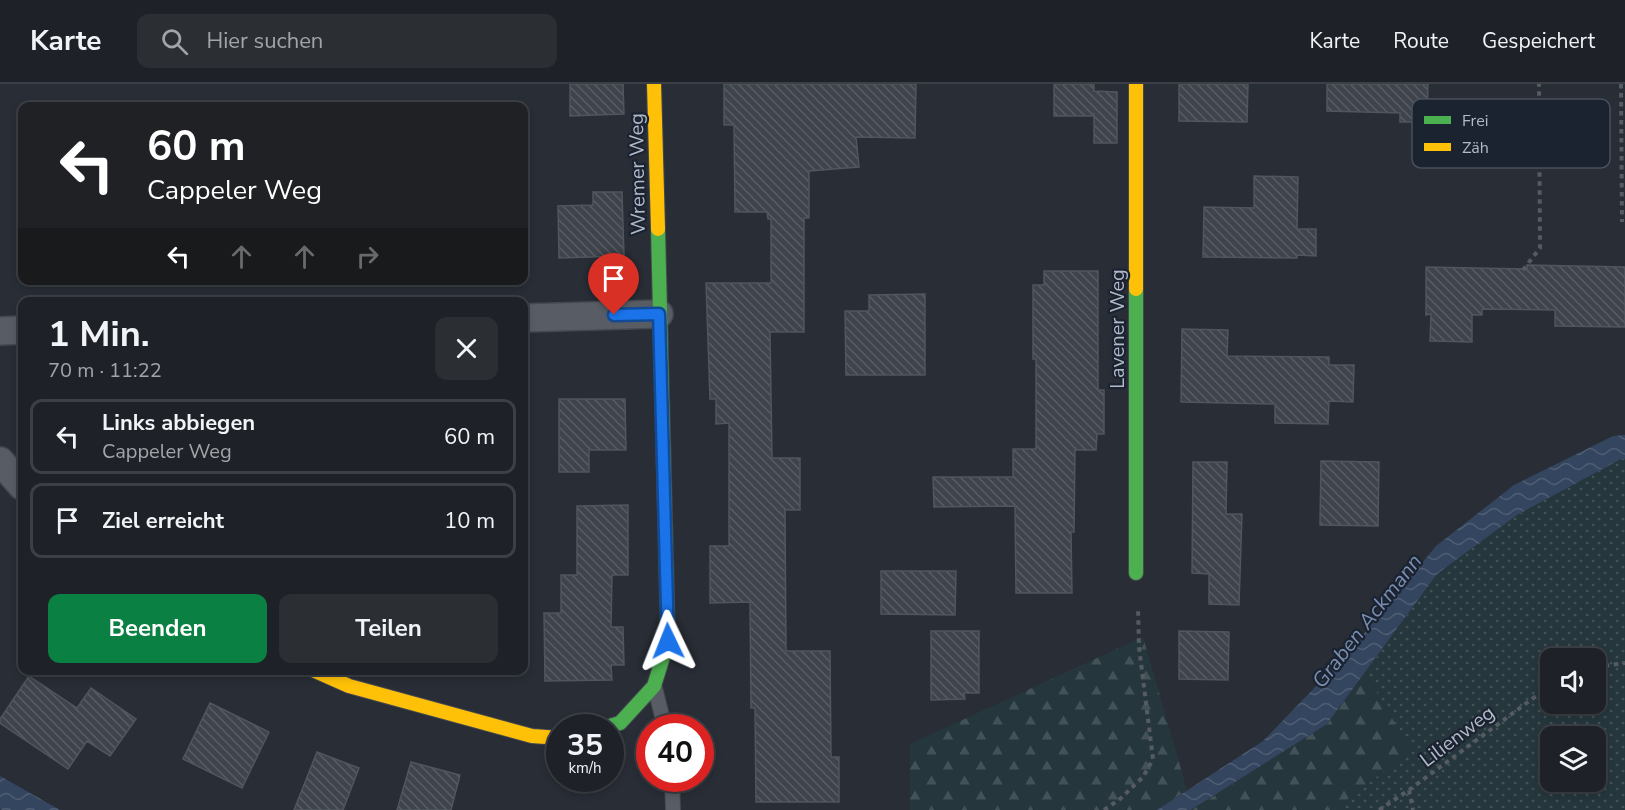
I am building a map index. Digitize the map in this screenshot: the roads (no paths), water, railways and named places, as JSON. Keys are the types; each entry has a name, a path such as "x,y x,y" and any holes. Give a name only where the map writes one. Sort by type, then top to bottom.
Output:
{"street":[{"name":"Wremer Weg","path":"654,84 668,641 654,686"},
{"name":"Lavener Weg","path":"1136,84 1136,573"},
{"path":"528,318 659,314"},
{"path":"0,331 18,330"},
{"path":"0,461 18,481"},
{"path":"324,675 371,693 532,736 546,737"},
{"path":"624,719 654,686"}],"lane":[{"path":"654,686 661,714"},
{"path":"672,792 673,810"}],"water":[{"path":"1625,435 1625,459 1621,459 1517,515 1437,574 1327,724 1191,810 1157,810 1263,741 1348,653 1436,546 1514,485 1613,436"},
{"path":"0,776 60,810 0,809"}],"water label":[{"name":"Graben Ackmann","path":"1367,621"}]}
